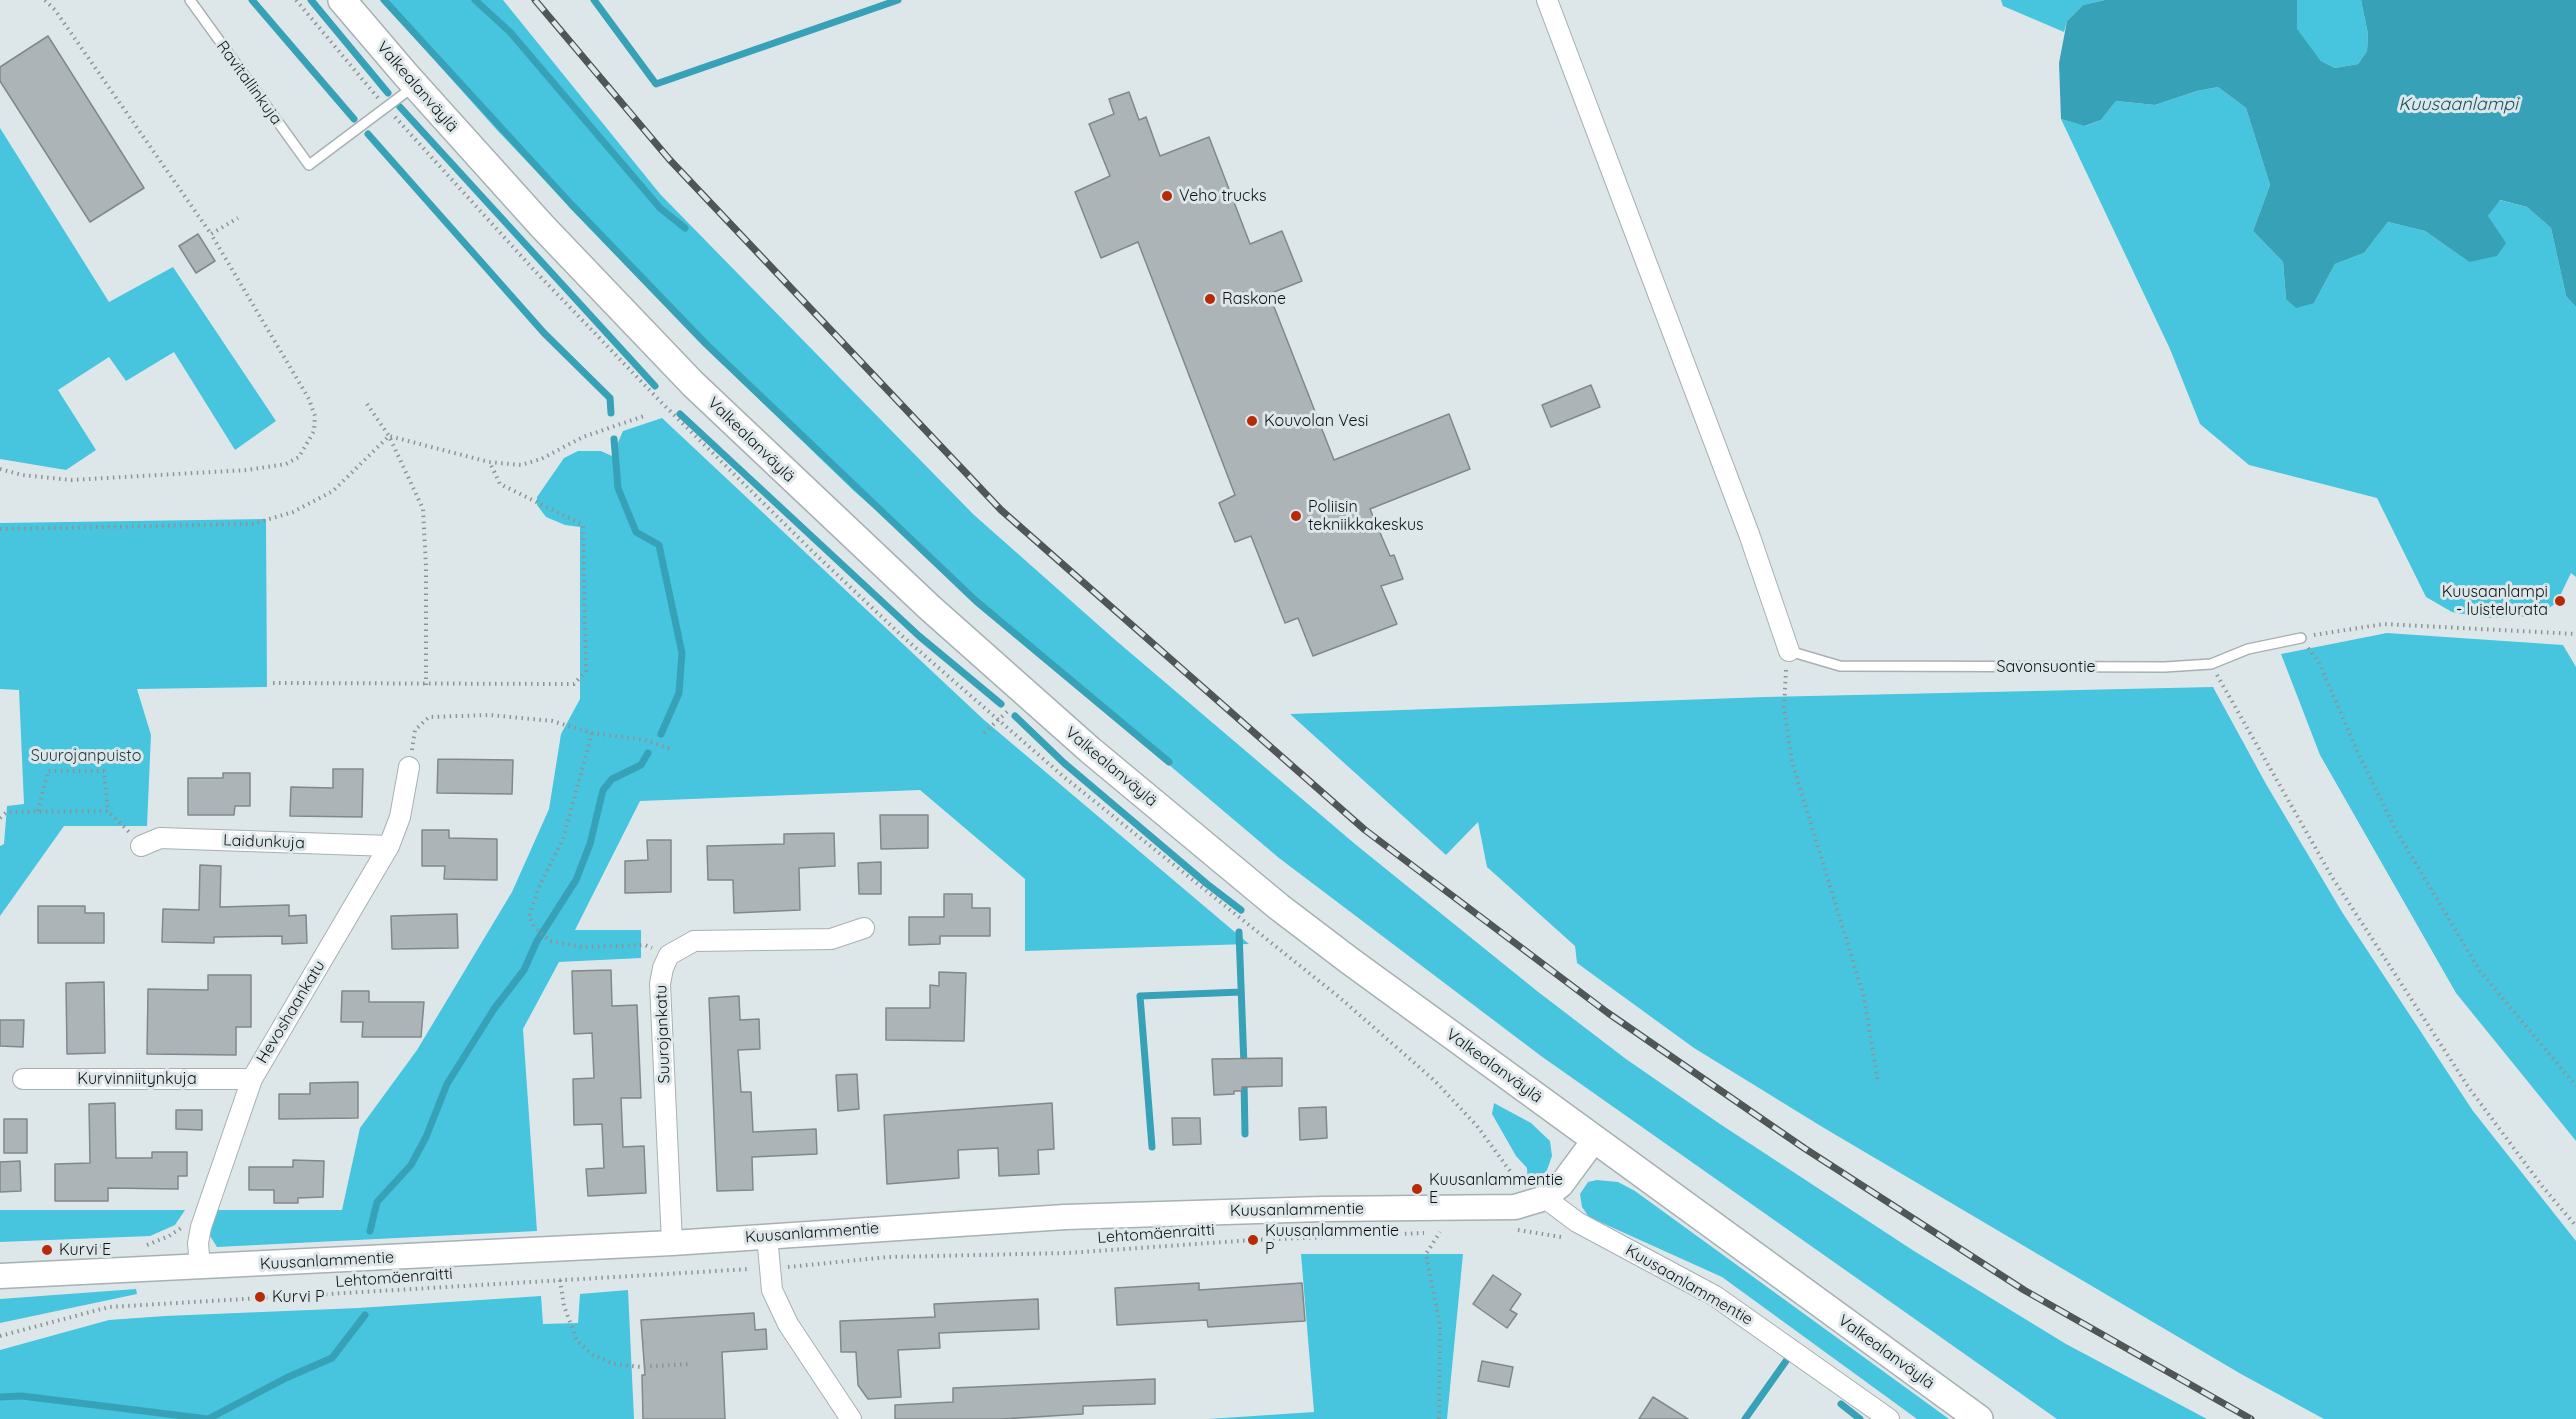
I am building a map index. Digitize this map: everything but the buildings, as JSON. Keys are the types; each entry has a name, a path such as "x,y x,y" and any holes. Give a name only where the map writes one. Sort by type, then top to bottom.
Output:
{"main road":[{"name":"Valkealanväylä","path":"342,0 415,86 542,226 693,384 920,599 1025,693 1279,908 1979,1419"}],"street":[{"path":"1547,0 1749,534 1789,651"},
{"name":"Hevoshaankatu","path":"200,1267 198,1243 201,1227 252,1078 389,846 400,817 409,767"},
{"name":"Laidunkuja","path":"141,846 160,838 389,846"},
{"path":"669,955 694,941 831,939 864,928"},
{"name":"Suurojankatu","path":"669,955 663,968 660,984 672,1243"},
{"name":"Kurvinniitynkuja","path":"23,1079 252,1078"},
{"name":"Kuusanlammentie","path":"0,1276 672,1243 1065,1217 1322,1209 1515,1207 1545,1198 1561,1185 1595,1139"},
{"name":"Kuusaanlammentie","path":"1545,1198 1577,1222 1715,1296 1889,1419"},
{"path":"767,1236 772,1290 788,1324 851,1419"}],"lane":[{"name":"Ravitallinkuja","path":"190,0 309,165 415,86"},
{"name":"Savonsuontie","path":"1789,651 1840,666 2142,667 2211,664 2248,649 2301,638"}],"path":[{"path":"0,469 22,475 70,480 247,470 286,464 299,457 314,430 315,416 309,399 211,234 56,10 45,0"},
{"path":"296,0 381,102"},
{"path":"211,234 238,218"},
{"path":"367,404 388,436 423,509 426,567 426,685"},
{"path":"388,436 489,462 521,465 541,459 583,436 644,416"},
{"path":"0,529 253,524 293,512 333,491 388,436"},
{"path":"273,684 574,684 586,671 583,525 500,484 489,462"},
{"path":"2576,634 2384,624 2301,638 2319,662 2357,751 2397,832 2480,971 2576,1086"},
{"path":"1789,651 1784,707 1792,762 1864,997 1878,1082"},
{"path":"2211,664 2332,877 2469,1088 2542,1186 2576,1226"},
{"path":"984,733 1025,693"},
{"path":"409,767 415,730 429,717 490,715 552,721 592,733 645,740 670,749"},
{"path":"592,733 563,839 539,887 529,916 534,927 550,941 583,947 645,945 669,955"},
{"path":"38,811 48,771 104,771 108,811 141,846"},
{"path":"0,818 7,812 108,811"},
{"path":"1435,1081 1477,1126 1510,1171 1513,1188"},
{"path":"144,1246 170,1236 184,1226 201,1227"},
{"path":"1508,1231 1570,1239"},
{"path":"1439,1419 1440,1325 1426,1254 1440,1232"},
{"name":"Lehtomäenraitti","path":"784,1267 888,1257 1067,1253 1253,1240 1451,1232"},
{"path":"47,1250 78,1246 111,1246"},
{"name":"Lehtomäenraitti","path":"0,1336 109,1307 758,1269"},
{"path":"560,1280 564,1306 577,1341 593,1355 614,1364 641,1366 690,1364"},
{"path":"149,1296 149,1304"}],"green space":[{"path":"381,0 503,0 660,194 973,514 1113,638 1355,844 1537,991 1626,1059 1720,1124 1914,1251 2066,1344 2207,1419 2057,1419 1541,1056 1279,858 1057,670 854,491 713,355 597,235 496,129"},
{"path":"2001,0 2105,0 2083,5 2067,21 2064,32 2003,6"},
{"path":"2297,0 2361,0 2368,34 2367,51 2358,64 2335,68 2321,61 2296,29"},
{"path":"2218,87 2246,108 2270,185 2253,231 2283,262 2286,299 2314,303 2335,264 2364,253 2388,222 2425,231 2469,262 2488,216 2499,200 2527,207 2551,228 2566,296 2576,307 2576,577 2571,573 2557,602 2539,616 2486,618 2452,612 2426,597 2377,498 2249,465 2200,424 2170,349 2061,119 2086,126 2101,120 2116,101 2155,105 2197,91"},
{"path":"0,128 109,302 173,267 276,421 235,450 174,352 126,381 109,357 58,390 96,450 66,470 0,459"},
{"path":"662,418 983,719 1249,944 1025,951 1025,879 920,790 640,801 575,930 641,930 641,958 559,962 523,1029 537,1231 217,1247 210,1236 210,1226 216,1210 342,1210 360,1128 417,1050 512,892 549,809 561,734 580,699 580,527 565,525 546,517 537,505 537,497 564,458 578,451 601,451 612,456 623,431"},
{"name":"Suurojanpuisto","path":"266,519 267,687 137,689 151,735 147,826 64,826 0,916 0,846 4,844 7,806 24,804 19,690 0,689 0,523"},
{"path":"2387,633 2563,645 2576,667 2576,1141 2456,993 2320,755 2281,654"},
{"path":"2213,687 2266,784 2342,912 2473,1111 2576,1241 2576,1419 2324,1419 2241,1374 1824,1128 1694,1048 1577,963 1575,946 1487,867 1478,822 1446,855 1290,714 1765,697"},
{"path":"1494,1103 1531,1123 1550,1141 1552,1156 1547,1170 1539,1180 1528,1186 1527,1168 1516,1156 1492,1114"},
{"path":"1597,1180 1618,1182 1635,1191 1949,1419 1917,1419 1722,1277 1589,1217 1582,1207 1580,1194 1588,1182"},
{"path":"0,1210 185,1210 175,1225 150,1236 0,1242"},
{"path":"1301,1254 1463,1254 1447,1419 1208,1419 1314,1412"},
{"path":"136,1289 137,1294 0,1323 0,1299"},
{"path":"628,1290 634,1419 0,1419 0,1350 109,1320 358,1308 541,1296 543,1324 578,1323 580,1294"}],"water":[{"name":"Kuusaanlampi","path":"2105,0 2297,0 2297,29 2321,61 2335,68 2358,64 2367,51 2368,34 2361,0 2576,0 2576,307 2566,296 2551,228 2527,207 2500,200 2488,216 2506,243 2497,256 2469,262 2425,231 2388,222 2364,253 2335,264 2314,303 2296,308 2286,299 2283,262 2253,231 2270,185 2246,108 2218,87 2197,91 2155,105 2116,101 2101,120 2085,126 2061,119 2059,63 2067,21 2083,5"}],"waterway":[{"path":"252,0 354,119"},
{"path":"311,0 388,93"},
{"path":"384,0 571,204 706,344 976,601 1169,762"},
{"path":"475,0 510,32 660,208 685,228"},
{"path":"594,0 656,84 898,0"},
{"path":"400,107 655,386"},
{"path":"368,134 544,333 610,398 611,413"},
{"path":"680,414 919,636 1001,704"},
{"path":"614,439 618,488 636,532 659,545 682,653 679,693 661,734"},
{"path":"1015,716 1064,763 1241,910"},
{"path":"370,1231 377,1202 411,1165 426,1137 447,1084 494,1009 524,970 537,941 576,880 590,844 603,790 612,779 641,765 648,753"},
{"path":"1239,932 1244,1066"},
{"path":"1152,1147 1140,996 1241,992"},
{"path":"1244,1080 1245,1134"},
{"path":"0,1397 22,1396 208,1419 286,1378 332,1358 365,1315"},
{"path":"1745,1419 1786,1361"},
{"path":"1841,1404 1860,1419"}],"railway":[{"path":"535,0 669,159 1001,510 1365,830 1608,1013 1804,1148 2024,1290 2251,1419"}],"place":[{"name":"Veho trucks","path":"1167,196"},
{"name":"Raskone","path":"1210,299"},
{"name":"Kouvolan Vesi","path":"1252,421"},
{"name":"Poliisin tekniikkakeskus","path":"1296,516"},
{"name":"Kuusaanlampi - luistelurata","path":"2560,601"},
{"name":"Kuusanlammentie E","path":"1417,1189"},
{"name":"Kuusanlammentie P","path":"1253,1240"},
{"name":"Kurvi E","path":"47,1250"},
{"name":"Kurvi P","path":"260,1297"}]}
